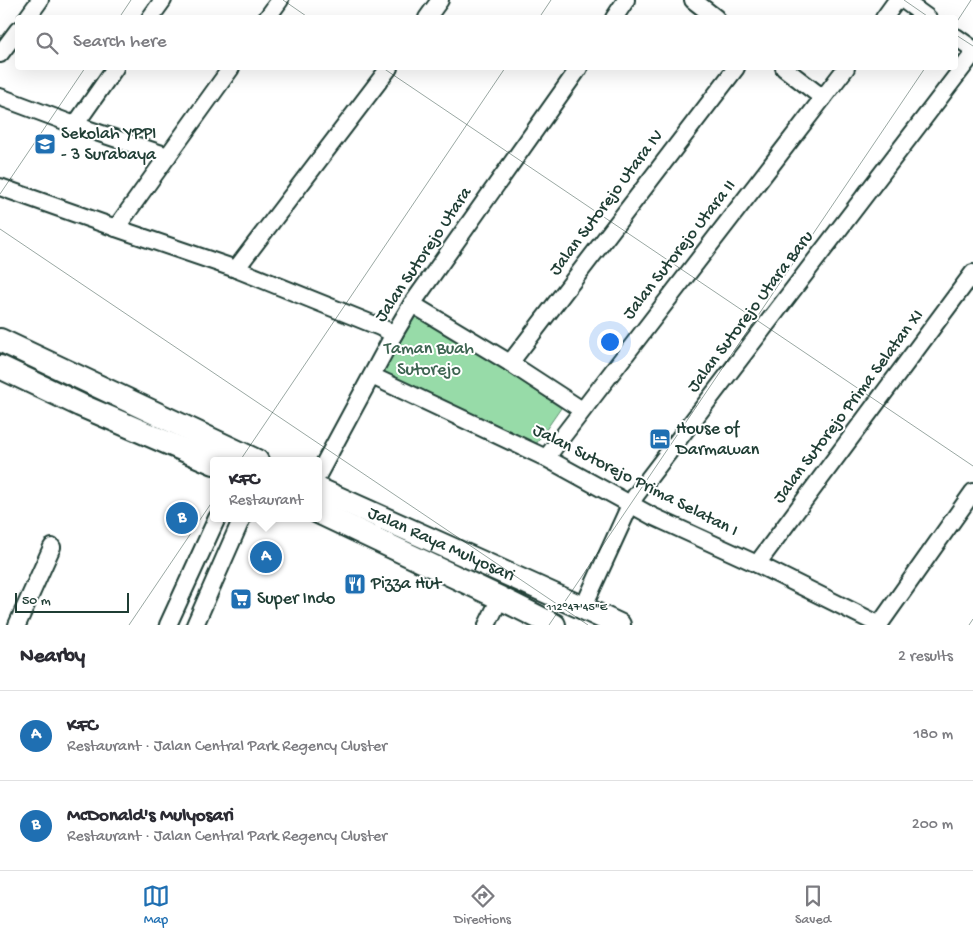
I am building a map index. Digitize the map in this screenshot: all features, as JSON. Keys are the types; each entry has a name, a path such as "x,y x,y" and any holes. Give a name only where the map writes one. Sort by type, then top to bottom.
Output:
{"main road":[{"path":"0,340 249,457"},
{"path":"0,367 80,405 210,461"},
{"name":"Jalan Raya Mulyosari","path":"322,491 619,625"},
{"name":"Jalan Raya Mulyosari","path":"322,514 546,621"},
{"path":"546,621 548,593"}],"street":[{"path":"29,15 40,0"},
{"path":"152,15 163,0"},
{"path":"269,15 280,0"},
{"path":"428,15 440,0"},
{"path":"616,15 626,0"},
{"path":"692,0 712,15"},
{"path":"886,15 897,0"},
{"path":"903,0 924,15"},
{"path":"0,54 15,34"},
{"path":"958,38 973,49"},
{"name":"Jalan Sutorejo Utara Baru","path":"583,608 631,503 973,54"},
{"path":"75,125 114,70"},
{"path":"116,228 230,70"},
{"path":"236,269 387,70"},
{"name":"Jalan Sutorejo Utara","path":"322,468 412,304 578,70"},
{"name":"Jalan Sutorejo Utara IV","path":"510,363 734,70"},
{"path":"787,70 823,98"},
{"name":"Jalan Sutorejo Utara II","path":"546,458 844,70"},
{"path":"0,97 75,125 168,156"},
{"path":"0,187 236,269 394,334"},
{"name":"Jalan Sutorejo Prima Selatan XI","path":"757,564 973,273"},
{"path":"412,304 510,363 582,410"},
{"name":"Jalan Sutorejo Prima Selatan I","path":"372,376 546,458 652,516 757,564 879,625"},
{"path":"879,625 973,492"},
{"path":"168,625 215,522"},
{"path":"195,625 240,522"},
{"path":"17,625 52,547"},
{"path":"487,625 500,598"}],"green space":[{"name":"Taman Buah Sutorejo","path":"413,309 561,408 534,447 380,372"}],"place":[{"name":"Sekolah YPPI - 3 Surabaya","path":"45,144"},
{"name":"House of Darmawan","path":"660,439"},
{"name":"McDonald's Mulyosari","path":"182,518"},
{"name":"KFC","path":"266,557"},
{"name":"Pizza Hut","path":"355,584"},
{"name":"Super Indo","path":"241,599"}]}
